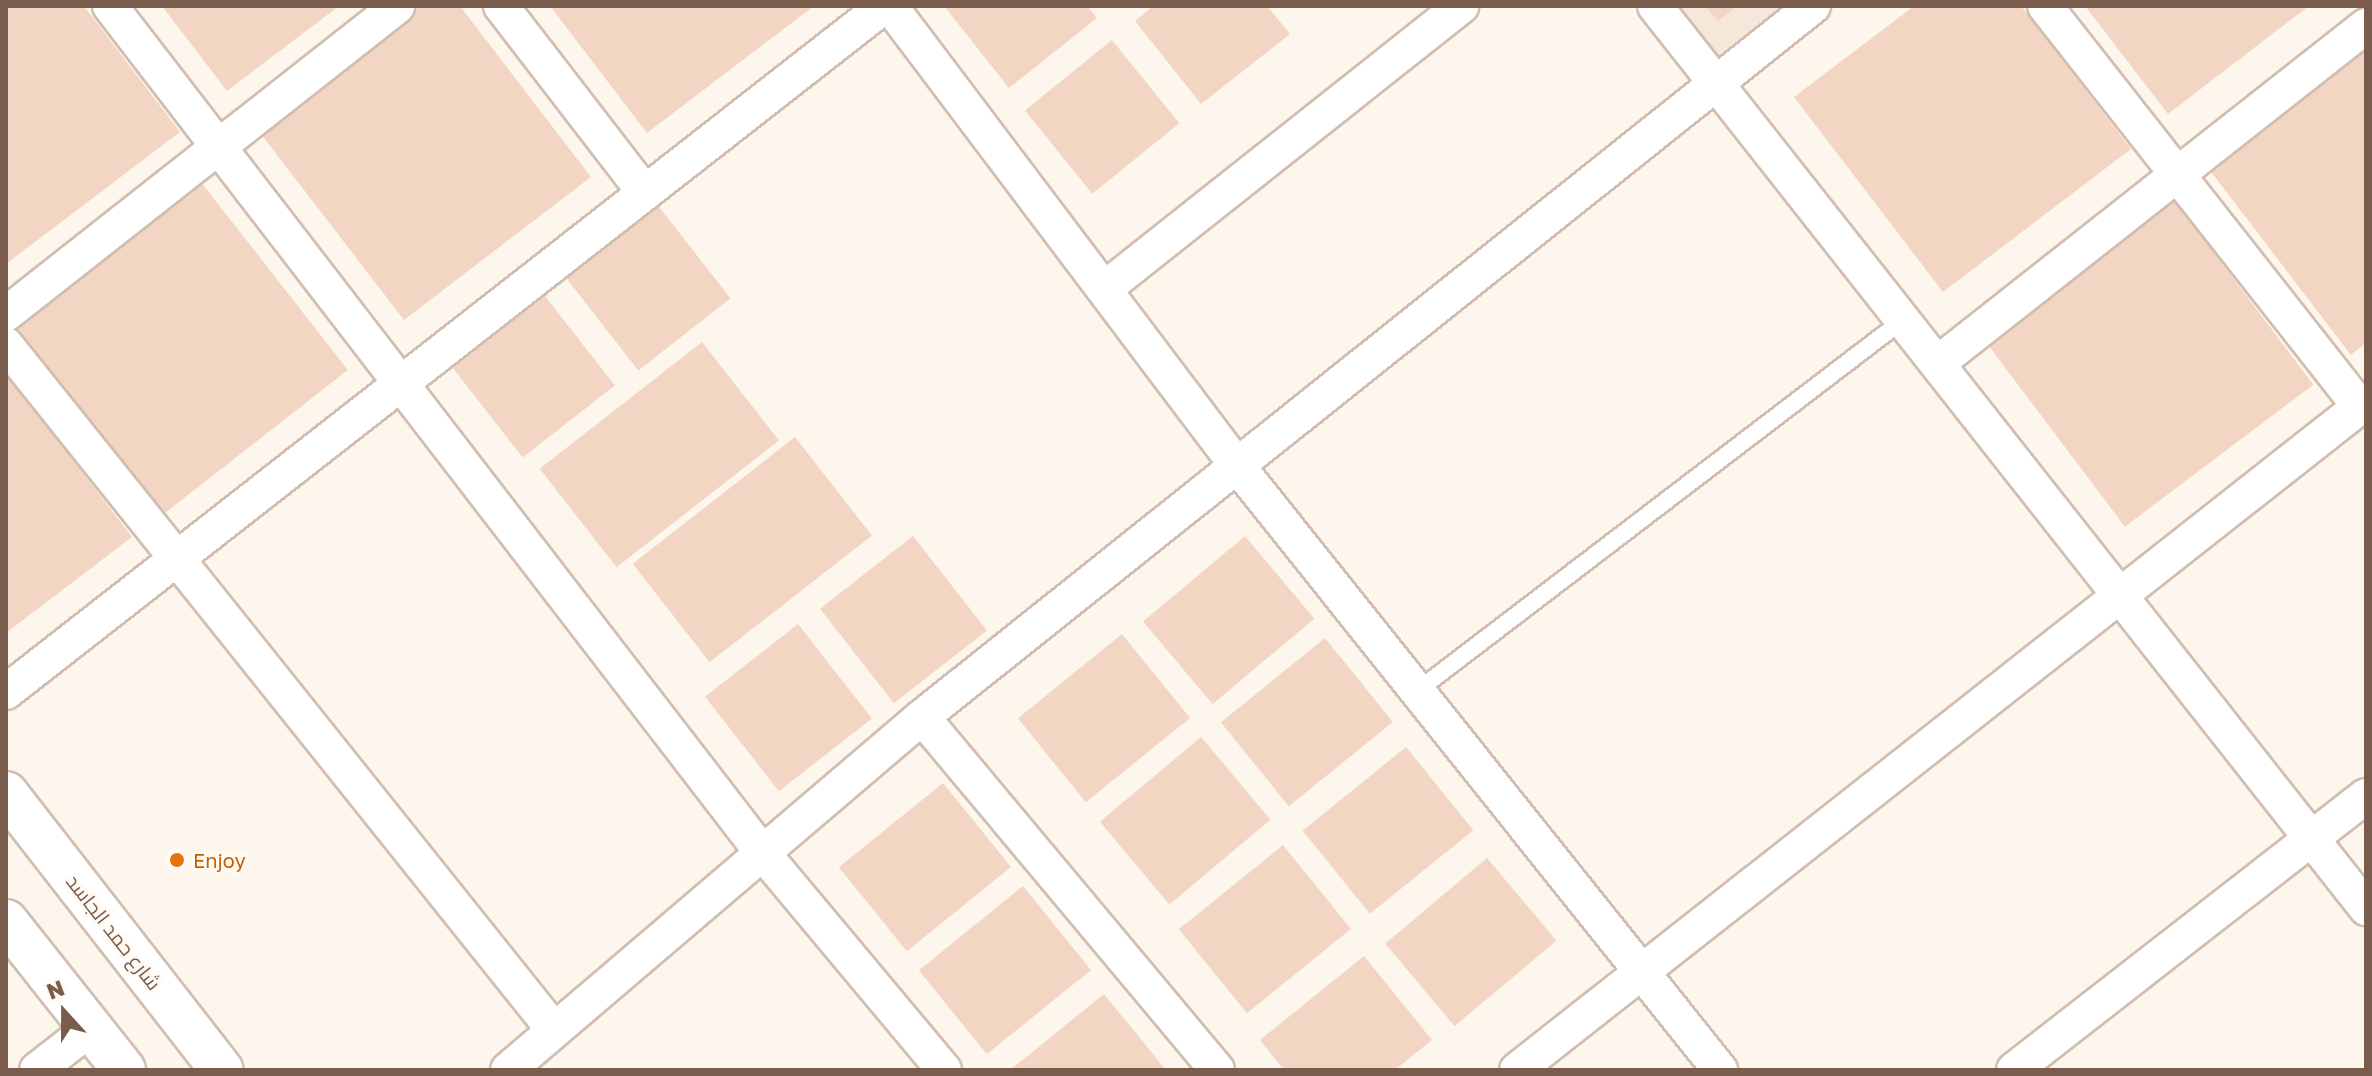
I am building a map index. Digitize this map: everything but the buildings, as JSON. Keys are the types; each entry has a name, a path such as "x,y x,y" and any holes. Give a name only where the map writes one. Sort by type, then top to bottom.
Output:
{"street":[{"path":"110,6 405,381 761,851 944,1070"},
{"path":"6,314 397,6"},
{"path":"501,6 645,193"},
{"path":"6,692 887,6 1108,286 1235,463 1720,1070"},
{"path":"1108,286 1461,6"},
{"path":"1655,6 2366,908"},
{"path":"508,1070 761,851 922,717 1712,81 1813,6"},
{"path":"1517,1070 2363,404 2045,6"},
{"path":"1938,363 2366,26"},
{"path":"6,345 554,1030"},
{"path":"922,717 1217,1070"},
{"name":"شارع حمد الجاسد","path":"6,793 222,1070"},
{"path":"2014,1070 2366,796"},
{"path":"6,921 124,1070"},
{"path":"37,1070 91,1028"}],"lane":[{"path":"1417,691 1903,320"}],"shaded area":[{"path":"1668,6 1790,6 1713,65"}],"place":[{"name":"Enjoy","path":"177,860"}]}
